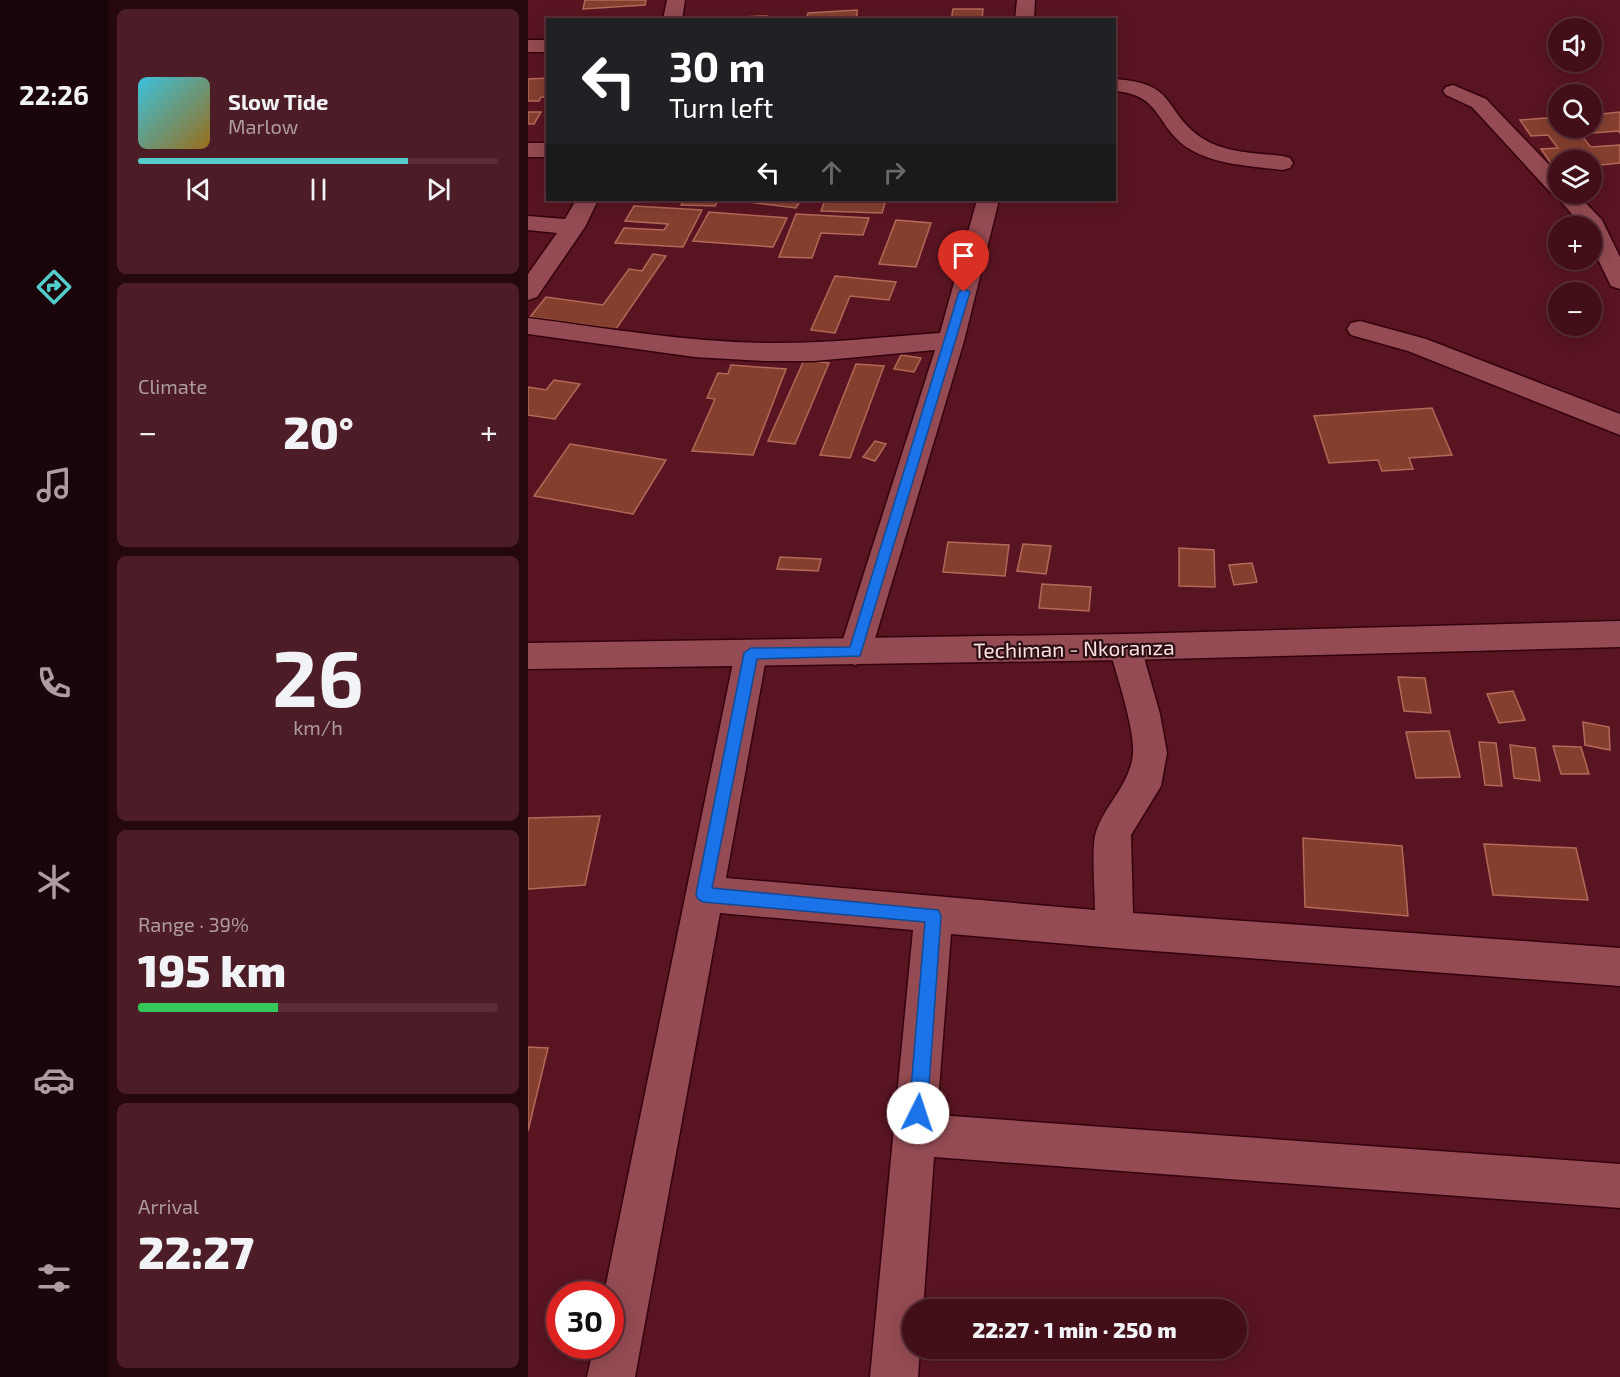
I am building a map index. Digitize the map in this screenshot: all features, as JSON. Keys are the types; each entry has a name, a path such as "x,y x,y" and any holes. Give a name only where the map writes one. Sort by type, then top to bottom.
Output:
{"street":[{"path":"672,18 676,0"},
{"path":"1024,18 1026,0"},
{"path":"528,46 546,46"},
{"path":"1116,85 1125,85 1153,94 1186,136 1207,148 1233,157 1282,163"},
{"path":"1453,91 1479,103 1548,176"},
{"path":"528,150 546,150"},
{"path":"528,292 573,227 586,201"},
{"path":"855,652 951,341 987,201"},
{"path":"1575,204 1590,220 1620,281"},
{"path":"528,223 573,227"},
{"path":"528,326 695,348 764,352 814,352 951,341"},
{"path":"1360,329 1417,345 1620,425"},
{"name":"Techiman - Nkoranza","path":"528,656 1125,647 1620,634"},
{"path":"1114,930 1113,834 1124,812 1143,786 1150,753 1143,714 1125,647"},
{"path":"611,1377 751,653"},
{"path":"703,894 933,916 1620,967"},
{"path":"894,1377 933,916"},
{"path":"916,1135 1620,1186"}],"building":[{"path":"585,0 646,0 645,5 583,9"},
{"path":"953,9 983,9 982,18 951,18"},
{"path":"857,10 857,18 796,18 807,17 808,13"},
{"path":"767,16 766,18 717,18"},
{"path":"546,78 546,97 541,97 539,101 528,101 528,79"},
{"path":"528,112 541,112 534,124 528,124"},
{"path":"1620,112 1620,133 1618,131 1602,132 1602,114"},
{"path":"1548,118 1548,135 1531,136 1520,120"},
{"path":"1550,138 1583,138 1591,147 1620,145 1620,163 1602,165 1602,150 1548,150 1548,159 1541,149 1558,148"},
{"path":"683,201 718,201 715,206 681,205"},
{"path":"741,201 800,201 796,208"},
{"path":"825,201 886,201 882,213 821,211"},
{"path":"634,206 702,210 683,247 615,243 624,228 664,230 668,224 625,221"},
{"path":"709,212 787,218 773,247 693,241"},
{"path":"796,214 869,218 863,235 821,233 812,258 779,257"},
{"path":"896,220 931,223 916,267 879,264"},
{"path":"653,254 666,256 616,329 530,317 546,297 603,305 629,269 642,271"},
{"path":"835,276 896,282 889,300 850,296 835,333 811,330"},
{"path":"901,355 921,358 914,372 894,369"},
{"path":"804,360 829,363 795,444 768,441"},
{"path":"856,364 884,366 850,458 820,455"},
{"path":"731,365 786,369 753,455 692,451 715,399 707,398 718,373 728,374"},
{"path":"554,380 580,384 555,419 528,415 528,387 546,390"},
{"path":"1432,408 1452,455 1409,458 1413,469 1382,471 1378,460 1329,463 1314,416"},
{"path":"875,441 886,444 875,461 863,457"},
{"path":"570,444 666,460 633,514 534,496"},
{"path":"948,542 1009,545 1005,576 943,572"},
{"path":"1023,544 1051,546 1046,574 1017,571"},
{"path":"1179,548 1214,550 1215,587 1179,586"},
{"path":"780,557 821,559 818,571 777,569"},
{"path":"1252,563 1257,582 1234,585 1229,565"},
{"path":"1042,584 1091,587 1089,611 1039,608"},
{"path":"1398,677 1425,678 1431,713 1404,711"},
{"path":"1513,691 1525,720 1499,723 1487,694"},
{"path":"1583,722 1609,727 1610,750 1585,745"},
{"path":"1449,731 1460,777 1416,778 1406,732"},
{"path":"1479,742 1496,743 1502,786 1485,785"},
{"path":"1510,745 1535,748 1540,781 1514,778"},
{"path":"1553,746 1581,747 1589,774 1561,774"},
{"path":"600,816 585,885 528,889 528,818"},
{"path":"1303,838 1402,846 1408,916 1305,907"},
{"path":"1484,844 1576,848 1588,900 1493,895"},
{"path":"528,1047 548,1048 528,1131"}],"route":[{"path":"918,1113 933,916 703,894 751,653 855,652 964,292"}]}
